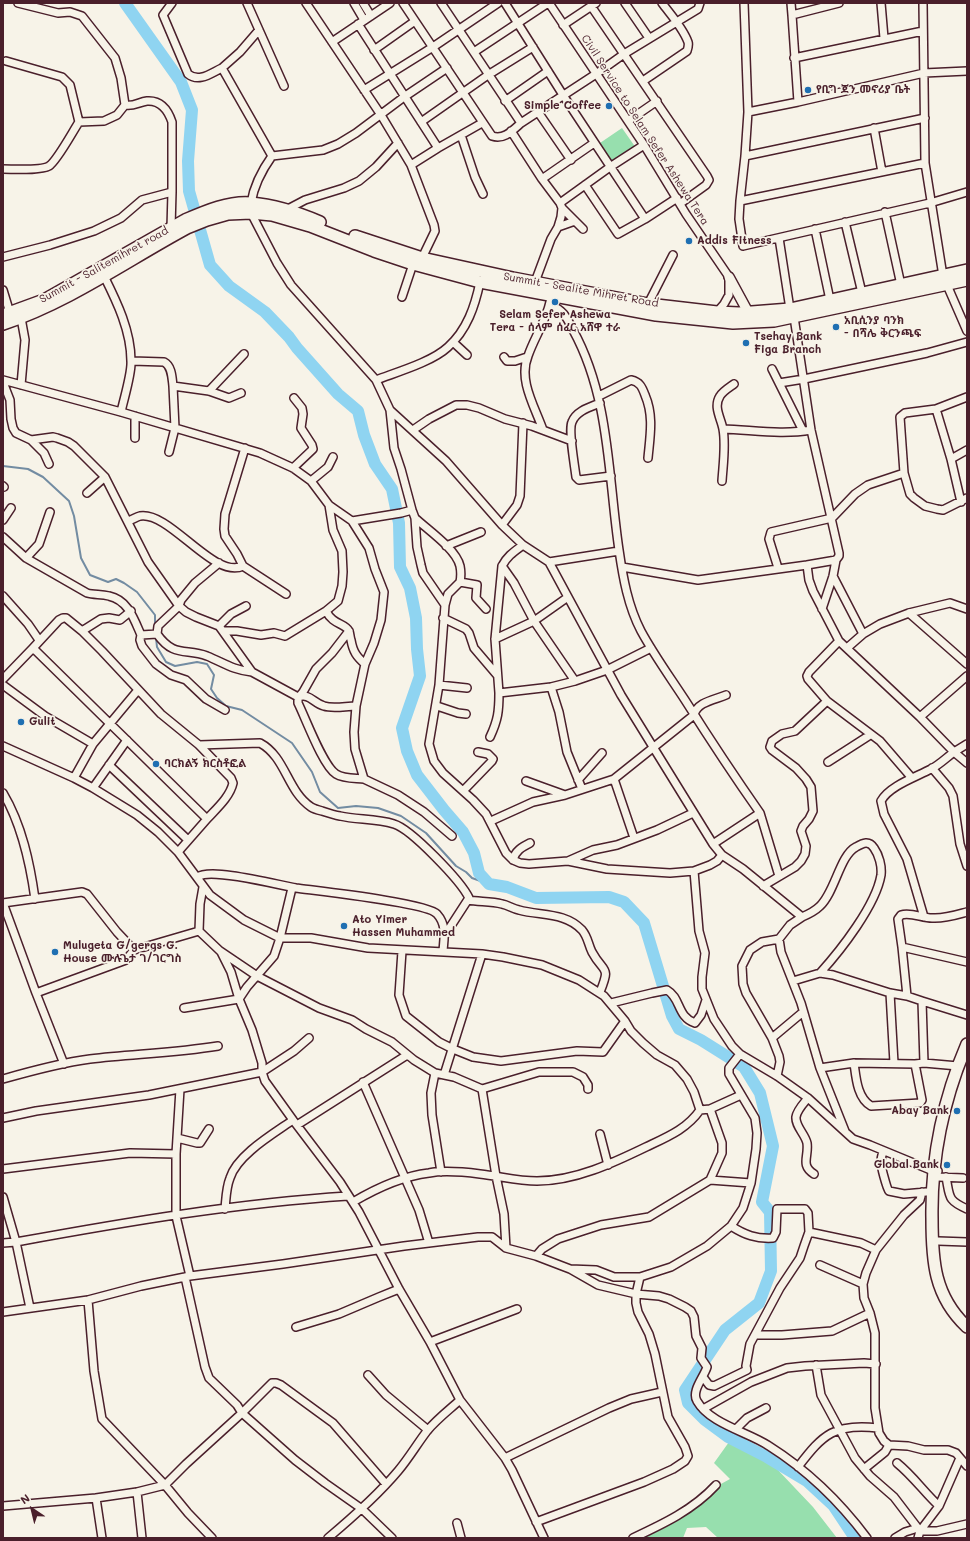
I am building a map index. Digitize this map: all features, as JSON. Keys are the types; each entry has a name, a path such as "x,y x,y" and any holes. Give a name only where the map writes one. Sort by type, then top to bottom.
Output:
{"main road":[{"name":"Summit - Sealite Mihret Road","path":"205,216 223,206 286,210 378,244 512,283 535,282 648,304 717,312 792,313 830,300 862,293 900,285 945,280 967,270"},
{"path":"251,208 304,224 412,264 480,282 512,283 550,300 706,321 742,323 774,322 792,313 945,280 967,280"},
{"name":"Summit - Salitemihret road","path":"7,314 44,300 67,288 171,228 186,224 205,216"},
{"path":"3,324 21,318 66,298 104,276 186,224"},
{"path":"939,1174 942,1118 958,1066 967,1044"},
{"path":"967,1059 951,1101 944,1130 939,1174 930,1193 932,1253 936,1276 947,1302 967,1327"},
{"path":"930,1193 940,1263 944,1280 958,1306 967,1317"}],"street":[{"path":"18,3 58,13 70,12 82,16 115,58 121,78 125,105 117,116 104,121 79,122"},
{"path":"172,3 163,15 188,74 192,77 201,78 222,68 240,52 259,30"},
{"path":"247,3 284,86"},
{"path":"306,3 381,115 411,165 435,231 422,258"},
{"path":"354,3 367,18"},
{"path":"363,3 367,18"},
{"path":"332,42 390,3"},
{"path":"403,3 448,68 482,123 492,136 498,138 511,131 624,54 698,9 700,3"},
{"path":"442,3 521,124"},
{"path":"364,90 433,47 498,3"},
{"path":"505,3 594,143 645,219"},
{"path":"474,52 548,3"},
{"name":"Civil Service to Selam Sefer Ashewa Tera","path":"548,3 644,145 679,200 686,214 729,277"},
{"path":"625,3 649,38"},
{"path":"643,81 687,51 688,43 677,23 662,3"},
{"path":"744,3 748,112 739,219 743,246 885,212 930,203 967,192"},
{"path":"791,3 798,102"},
{"path":"792,15 839,3"},
{"path":"881,3 884,38"},
{"path":"923,3 925,118 924,163 945,280 967,331"},
{"path":"563,25 594,5 624,54 657,101 707,176 708,180 706,185 618,234 585,185"},
{"path":"374,50 415,22"},
{"path":"358,24 438,148"},
{"path":"794,58 923,31"},
{"path":"422,122 488,75 533,47"},
{"path":"3,169 34,169 49,166 55,160 79,122 70,85 62,77 6,61"},
{"path":"222,68 272,156"},
{"path":"272,156 323,150 338,144 448,68"},
{"path":"505,101 548,71"},
{"path":"748,112 924,73 967,71"},
{"path":"125,105 129,106 148,101 158,102 169,114 172,122 171,228"},
{"path":"628,121 657,101"},
{"path":"538,112 571,160"},
{"path":"745,156 925,118"},
{"path":"411,165 482,123"},
{"path":"874,128 882,172"},
{"path":"511,131 561,205 583,229"},
{"path":"461,135 475,177 483,194"},
{"path":"286,210 305,200 344,188 359,181 376,167 398,143"},
{"path":"542,179 594,143"},
{"path":"561,205 585,185 644,145"},
{"path":"272,156 258,179 253,192 251,208 277,263 291,285 376,380 390,410 394,448 415,518 420,565 426,577 445,605"},
{"path":"740,201 924,163"},
{"path":"3,257 50,245 94,231 120,218 142,200 172,192"},
{"path":"535,282 551,239 558,227 561,218 561,205"},
{"path":"885,212 900,285"},
{"path":"558,227 575,221"},
{"path":"845,222 862,293"},
{"path":"815,229 830,300"},
{"path":"779,238 804,379 811,430 839,553 822,609"},
{"path":"648,304 673,256"},
{"path":"402,297 412,264"},
{"path":"104,276 121,312 132,361 121,412"},
{"path":"717,312 729,295 729,277"},
{"path":"729,277 748,312"},
{"path":"376,380 428,360 448,347 472,314 480,282"},
{"path":"3,290 7,314"},
{"path":"542,430 525,380 527,357 538,334 550,300 556,307 563,311 584,350 599,400 611,476 619,551 629,601 641,630 651,648 760,813 779,876"},
{"path":"21,318 25,340 22,385"},
{"path":"453,342 467,355"},
{"path":"779,383 927,353 967,342"},
{"path":"209,391 244,354"},
{"path":"504,357 508,361 515,361 527,357"},
{"path":"132,361 164,362 170,366 173,386 175,428 169,452"},
{"path":"772,369 803,431"},
{"path":"611,476 579,480 576,477 572,441 572,422 577,414 584,409 631,380 636,381 641,386 651,414 648,458"},
{"path":"3,381 121,412 260,453 293,468 311,481 329,505 352,522 369,548 384,592 381,620 374,644 365,664 356,706 354,732 355,749 364,779"},
{"path":"3,381 10,400 13,428 16,433 31,440 44,453 49,464"},
{"path":"722,481 724,455 723,429 718,414 719,400 720,395 734,384"},
{"path":"173,386 209,391 229,398 241,394"},
{"path":"936,409 964,500 943,510 925,506 910,494 904,473 900,417 905,413 936,409 967,397"},
{"path":"293,468 313,449 301,428 303,414 302,408 294,398"},
{"path":"412,430 456,405 467,405 479,408 504,419 523,423 572,441"},
{"path":"390,410 446,461 502,525 523,545 549,562 607,670 713,844 722,855 743,869 802,917"},
{"path":"135,416 135,438"},
{"path":"502,525 517,505 520,496 523,423"},
{"path":"723,429 755,430 780,433 811,430"},
{"path":"31,440 53,437 68,442 78,450 105,477 148,562 179,606 186,612 221,629 243,631 261,635 274,633 284,636 326,611 338,601 343,572 342,551 340,542 333,530 329,505"},
{"path":"245,448 225,514 224,529 226,536 243,566 286,594"},
{"path":"951,459 967,450"},
{"path":"311,481 328,467 333,456"},
{"path":"778,568 769,539 771,532 832,518 855,494 868,485 904,473"},
{"path":"87,493 105,477"},
{"path":"3,520 11,508"},
{"path":"352,522 412,510"},
{"path":"26,558 39,544 50,512"},
{"path":"128,521 139,516 153,519 169,527 204,554 228,568 237,569 243,566"},
{"path":"415,518 446,546 457,559 460,566 460,582 448,594 445,605 437,706 429,744 431,753 434,761 443,773 480,807 491,821 506,853 513,860 520,863 529,864 568,861 607,869 670,873 694,871 710,865 717,861 722,855"},
{"path":"446,546 481,532"},
{"path":"3,537 26,558 87,593 93,595 107,595 121,601 131,611 145,634"},
{"path":"490,737 497,721 499,710 495,639 502,566 505,560 512,553 523,545"},
{"path":"549,562 619,551"},
{"path":"622,567 698,580 836,560"},
{"path":"219,563 195,583 181,600 179,606 159,625 157,634 163,642 176,650 205,655 237,670 252,672 298,697 304,695 312,698 319,705 326,707 356,706"},
{"path":"807,565 809,580 839,641 967,763"},
{"path":"502,566 514,582 534,621 575,681"},
{"path":"833,576 863,634"},
{"path":"460,582 477,585 476,598 486,608"},
{"path":"3,596 28,624 39,640"},
{"path":"495,639 534,621 568,597"},
{"path":"846,648 863,634 880,624 909,612 950,603 967,609"},
{"path":"221,629 231,614 246,606"},
{"path":"82,630 101,619 109,618 120,620 131,611"},
{"path":"326,611 331,620 349,631 353,651 365,664"},
{"path":"909,612 967,664"},
{"path":"3,679 59,620 66,618 82,630 161,714 199,745 231,778 234,784 220,804 178,852"},
{"path":"443,618 466,629 469,632 474,648 497,675"},
{"path":"221,629 252,672"},
{"path":"349,631 332,653 316,669 303,692 298,697 298,703 314,738 335,774 364,779 398,795 424,812 452,836"},
{"path":"145,634 157,634"},
{"path":"145,634 140,640 142,646 156,664 171,675 186,680 206,699 225,710"},
{"path":"839,641 807,676 808,679 827,701 870,735 880,741 912,777"},
{"path":"33,648 109,724 207,818"},
{"path":"498,693 550,687 575,681 607,670 651,648"},
{"path":"920,717 967,676"},
{"path":"3,685 45,716 93,744"},
{"path":"439,685 467,688"},
{"path":"550,687 559,712 567,752 582,789"},
{"path":"74,778 93,744 138,690"},
{"path":"491,821 533,802 565,795 614,779 694,715 695,709 699,705 726,695"},
{"path":"763,886 795,867 801,861 805,854 806,846 801,831 802,826 809,819 813,811 811,788 806,779 796,768 772,750 770,744 777,737 795,731 827,701"},
{"path":"437,706 466,714"},
{"path":"828,762 870,735"},
{"path":"94,788 127,740"},
{"path":"199,745 255,743 268,747 295,790 303,800 312,807 339,816 382,821 394,824 410,833 446,869 469,896 468,900 461,908 445,935"},
{"path":"924,918 907,859 884,814 881,801 884,796 912,777 932,768 967,744"},
{"path":"3,746 94,788 137,815 158,832 178,852 198,877 203,887 223,906 244,920 280,938 311,938 368,948 402,951 442,951 482,954 542,965 580,980 600,992 611,1003 631,1031 643,1043 675,1065 687,1079 694,1092 700,1110"},
{"path":"463,791 493,759 488,754 478,752"},
{"path":"578,780 602,753"},
{"path":"109,765 188,840"},
{"path":"932,768 946,784 953,796 960,844 967,866"},
{"path":"614,779 634,838"},
{"path":"526,781 565,795"},
{"path":"3,793 20,828 35,899"},
{"path":"568,861 593,850 617,845 657,830 693,813"},
{"path":"713,844 760,813"},
{"path":"513,860 514,855 521,848 530,843"},
{"path":"777,1076 780,1062 779,1056 772,1038 746,993 743,984 742,966 750,950 762,942 779,939 790,926 821,906 828,896 848,853 864,843 868,843 872,845 877,853 881,866 879,881 863,916 836,956 820,973"},
{"path":"694,871 699,931 705,953 702,989 714,1019 738,1057 777,1076 808,1098 853,1139 939,1174 963,1178"},
{"path":"198,877 202,874 209,873 239,877 292,888 405,903 432,910 436,912 444,926 445,935 442,951"},
{"path":"203,887 200,904 199,931 220,950 257,976 319,1008 352,1020 392,1042 426,1069 469,1083 482,1089 525,1075 548,1071 573,1072 579,1074 586,1080 588,1089"},
{"path":"184,1008 239,999 247,987 274,956 292,888"},
{"path":"64,1064 3,903 82,892 87,894 117,932 134,950"},
{"path":"468,900 496,903 519,910 562,917 579,927 588,939 592,951 606,971 600,992"},
{"path":"907,996 899,916 907,914 924,918 941,918 967,912"},
{"path":"36,993 126,960 134,950 199,931"},
{"path":"779,939 781,952 793,981 820,1068 846,1133"},
{"path":"902,947 967,962"},
{"path":"220,950 231,972 239,999 252,1030 262,1063 262,1072 266,1081 353,1202 460,1400 505,1458 512,1470 544,1538"},
{"path":"402,951 399,995 406,1016 439,1042 473,1057 501,1060 577,1051 603,1052 625,1021"},
{"path":"444,1075 482,954"},
{"path":"793,981 820,973 833,975 967,1015"},
{"path":"611,1003 618,1000 667,990 676,1000 686,1018 695,1022 701,1015 706,1000"},
{"path":"890,993 894,1063"},
{"path":"922,1001 924,1063"},
{"path":"772,1038 803,1012"},
{"path":"3,1118 36,1111 149,1095 262,1072 294,1051 309,1038"},
{"path":"3,1079 35,1070 88,1059 192,1051 218,1046"},
{"path":"225,1209 228,1185 234,1169 253,1150 407,1054"},
{"path":"570,1269 596,1270 614,1277 640,1277 671,1267 707,1246 731,1226 742,1208 751,1183 757,1133 755,1118 729,1074 729,1068 738,1057"},
{"path":"820,1068 854,1063 924,1063 958,1066"},
{"path":"854,1063 859,1091 871,1106 920,1103 922,1100 915,1064"},
{"path":"435,1073 431,1093 432,1115 441,1172"},
{"path":"363,1082 419,1210 429,1243"},
{"path":"180,1089 176,1154 176,1216 205,1368 209,1378 237,1405 242,1413 295,1460 325,1484 362,1509 392,1538"},
{"path":"482,1089 496,1176 504,1214 506,1248"},
{"path":"353,1202 370,1193 405,1179 428,1173 441,1172 496,1176 538,1181 554,1180 584,1173 608,1165 673,1134 684,1128 700,1110 710,1109 741,1095"},
{"path":"808,1098 796,1115 796,1121 807,1142 805,1164 808,1170 814,1174"},
{"path":"536,1256 548,1244 563,1237 601,1226 649,1218 710,1180 722,1153 722,1143 710,1109"},
{"path":"177,1138 200,1143 208,1129"},
{"path":"600,1134 608,1165"},
{"path":"883,1151 880,1163 889,1191 904,1194 930,1193"},
{"path":"3,1168 130,1153 176,1154"},
{"path":"939,1174 952,1202 967,1210"},
{"path":"710,1180 751,1183"},
{"path":"930,1193 904,1215 876,1250 862,1284 864,1298 870,1313 875,1333 875,1408 880,1437 889,1445 908,1446 924,1450 948,1450 956,1453 967,1466"},
{"path":"3,1243 296,1199 348,1196"},
{"path":"3,1197 16,1242 30,1308"},
{"path":"703,1377 712,1386 747,1370 746,1366 749,1348 780,1288 800,1258 809,1232 808,1213 805,1209 777,1209 776,1232 769,1238 747,1236 731,1226"},
{"path":"809,1232 861,1243 876,1250"},
{"path":"3,1312 88,1300 141,1286 188,1277 429,1243 478,1237 492,1237 506,1248 536,1256 570,1269 598,1285 636,1294 659,1296 669,1299 691,1311 695,1321 696,1336 702,1348 701,1359 706,1366 703,1377 696,1391 696,1397 703,1409 736,1429 768,1444 798,1467 839,1505 867,1538"},
{"path":"938,1241 967,1242"},
{"path":"820,1265 862,1284"},
{"path":"536,1522 644,1482 673,1469 685,1461 688,1456 685,1447 668,1417 655,1354 649,1334 638,1312 636,1294 640,1277"},
{"path":"296,1327 339,1314 399,1289"},
{"path":"88,1300 94,1371 102,1419 165,1485 188,1513 212,1538"},
{"path":"430,1342 517,1309"},
{"path":"755,1335 782,1336 832,1331 870,1313"},
{"path":"703,1409 735,1390 766,1375 796,1366 864,1363 876,1364"},
{"path":"816,1365 821,1395 854,1458 870,1476 894,1497 919,1532"},
{"path":"368,1376 386,1395 428,1430"},
{"path":"3,1506 96,1498 137,1492 165,1485 242,1413 272,1382 276,1383 333,1423 386,1484"},
{"path":"505,1458 609,1408 631,1399 662,1392"},
{"path":"328,1538 362,1509 386,1484 406,1461 428,1430 442,1415 460,1400"},
{"path":"736,1429 747,1418 766,1408"},
{"path":"798,1467 817,1443 839,1429 861,1426 878,1428"},
{"path":"864,1469 885,1452 889,1445"},
{"path":"919,1532 939,1506 960,1458"},
{"path":"897,1464 911,1475 925,1493 939,1506"},
{"path":"633,1538 672,1520 707,1495 716,1485"},
{"path":"137,1492 142,1538"},
{"path":"96,1498 102,1538"},
{"path":"457,1523 461,1538"},
{"path":"895,1538 905,1532 938,1531 967,1524"}],"green space":[{"path":"622,128 636,148 613,163 600,143"},
{"path":"729,1442 776,1468 813,1507 837,1538 718,1538 706,1527 687,1528 683,1538 627,1538 663,1520 730,1479 714,1463"}],"waterway":[{"path":"125,3 181,82 192,110 188,161 189,191 210,265 229,286 265,312 289,337 338,394 358,411 364,435 375,464 392,489 399,523 400,567 410,588 416,618 420,676 402,728 407,751 417,775 463,832 474,853 479,873 489,884 507,887 536,898 609,897 624,902 644,923 672,1016 679,1029 701,1040 744,1067 760,1093 773,1146 762,1202 770,1212 771,1271 759,1303 725,1330 685,1390 688,1403 705,1420 728,1437 767,1457 807,1481 833,1505 855,1538"},
{"path":"3,466 28,469 43,477 69,501 74,516 81,558 90,575 108,582 116,579 137,592 155,615 155,627"},
{"path":"156,638 157,647 166,662 175,666 197,662 207,664 214,675 211,689 217,698 226,706 242,710 292,743 312,772 320,792 338,808 356,806 378,808 401,816 426,833 456,866 472,878 489,884"}],"place":[{"name":"የቢግ ጆን መኖሪያ ቤት","path":"808,90"},
{"name":"Simple Coffee","path":"609,106"},
{"name":"Addis Fitness","path":"689,241"},
{"name":"Selam Sefer Ashewa Tera - ሰላም ሰፈር አሸዋ ተራ","path":"555,302"},
{"name":"አቢሲንያ ባንክ - በሻሌ ቅርንጫፍ","path":"836,327"},
{"name":"Tsehay Bank Figa Branch","path":"746,343"},
{"name":"Gulit","path":"21,722"},
{"name":"ባርክልኝ ክርስቶፎል","path":"156,764"},
{"name":"Ato Yimer Hassen Muhammed","path":"344,926"},
{"name":"Mulugeta G/gergs G. House ሙሉጌታ ገ/ገርግስ","path":"55,952"},
{"name":"Abay Bank","path":"957,1111"},
{"name":"Global Bank","path":"947,1165"}]}
